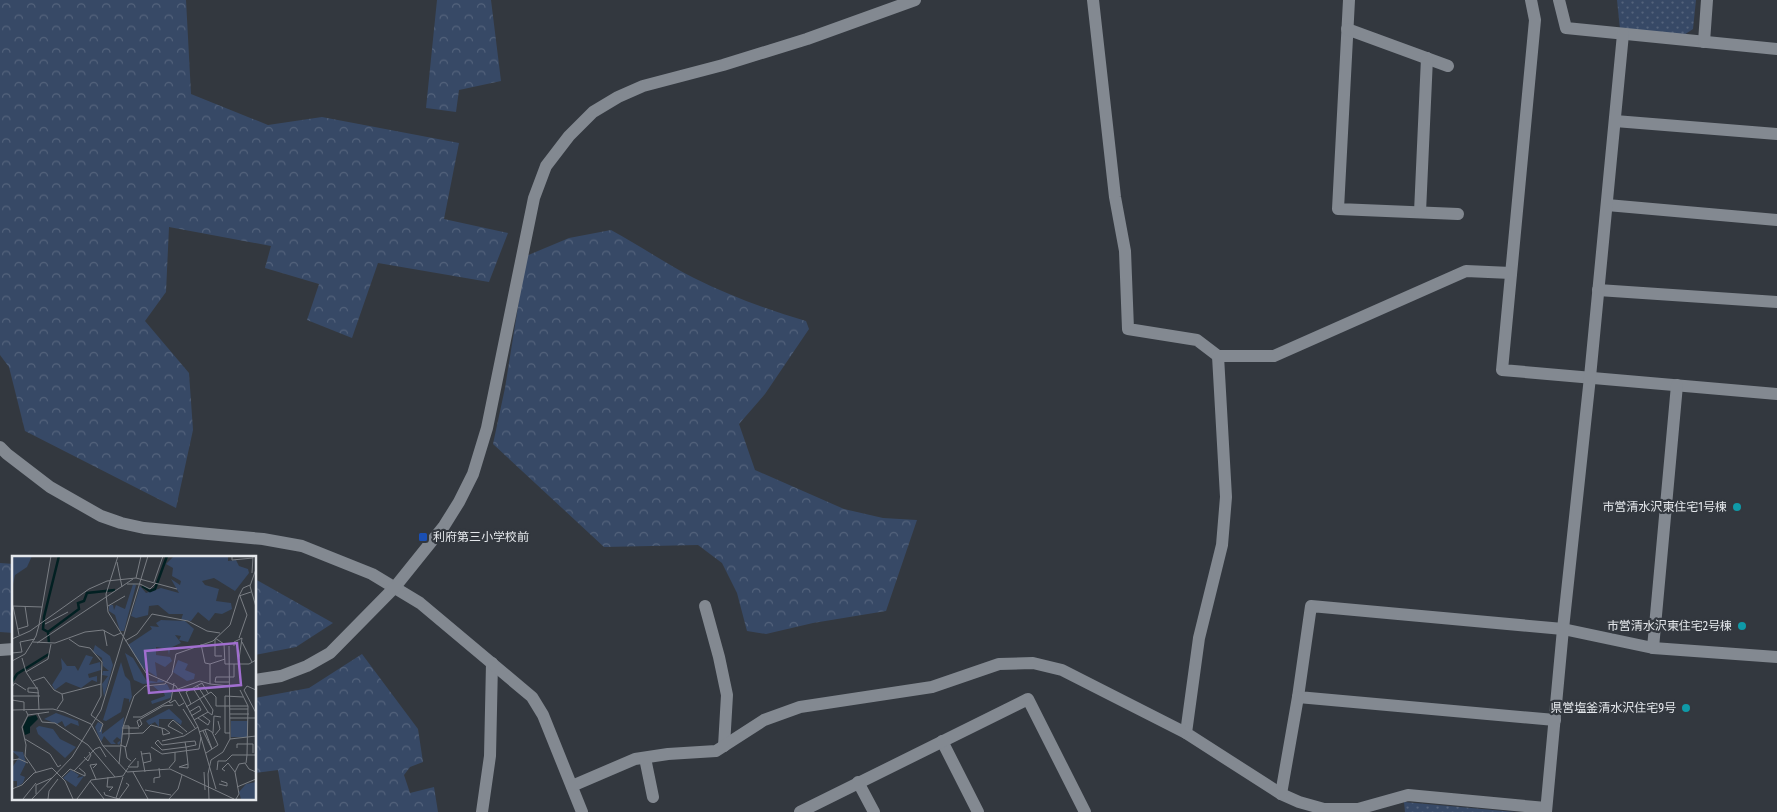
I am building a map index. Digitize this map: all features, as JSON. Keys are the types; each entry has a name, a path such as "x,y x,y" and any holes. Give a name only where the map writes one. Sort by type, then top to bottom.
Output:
{"street":[{"path":"256,680 281,676 307,666 330,653 395,587 444,526 473,474 487,428 534,198 546,166 569,136 593,112 618,97 643,86 723,65 807,39 915,0"},
{"path":"1093,0 1115,197 1125,251 1128,329 1197,340 1218,356 1274,356 1466,271 1511,273"},
{"path":"1349,0 1338,209 1458,214"},
{"path":"1531,0 1535,20 1502,370 1777,394"},
{"path":"1559,0 1566,28 1777,49"},
{"path":"1704,42 1708,0"},
{"path":"1348,29 1448,66"},
{"path":"572,786 635,759 668,754 716,751 764,720 800,707 932,687 999,664 1034,663 1062,670 1186,733 1298,807 1358,810 1408,795 1546,810 1623,34"},
{"path":"1420,212 1427,58"},
{"path":"1615,120 1777,134"},
{"path":"1606,205 1777,220"},
{"path":"1598,290 1777,302"},
{"path":"1186,733 1200,638 1222,545 1226,497 1218,356"},
{"path":"1654,648 1677,385"},
{"path":"0,447 50,487 101,516 144,528 263,539 302,546 372,574 395,587 420,603 532,697 543,715 582,812"},
{"path":"705,606 727,696 724,746"},
{"path":"1281,794 1298,697 1310,606 1563,629 1654,648 1777,657"},
{"path":"482,812 490,756 492,664"},
{"path":"1298,697 1554,720"},
{"path":"800,812 1028,699 1085,812"},
{"path":"942,741 978,812"},
{"path":"645,758 653,797"},
{"path":"858,782 874,812"}],"green space":[{"path":"0,0 186,0 191,94 268,125 322,117 459,143 444,219 508,233 489,282 378,263 352,338 307,320 319,284 265,268 271,246 169,227 166,292 145,321 189,373 193,430 176,508 25,431 9,367 0,355"},
{"path":"437,0 491,0 501,81 459,90 456,112 426,108"},
{"path":"1617,0 1696,0 1693,29 1684,35 1620,29"},
{"path":"611,230 673,267 708,285 749,302 806,321 809,329 765,394 739,424 755,470 844,509 883,518 917,520 886,611 813,623 766,634 747,631 737,593 722,563 698,545 604,547 493,444 505,388 526,256 569,238"},
{"path":"0,563 12,564 12,633 0,632"},
{"path":"256,580 333,623 296,647 256,655"},
{"path":"362,654 418,729 423,762 410,767 404,775 410,793 434,787 438,812 285,812 278,770 256,773 256,698 309,688"},
{"path":"1404,802 1515,812 1405,812"}],"place":[{"name":"市営清水沢東住宅1号棟","path":"1737,507"},
{"name":"利府第三小学校前","path":"423,537"},
{"name":"市営清水沢東住宅2号棟","path":"1742,626"},
{"name":"県営塩釜清水沢住宅9号","path":"1686,708"}]}
